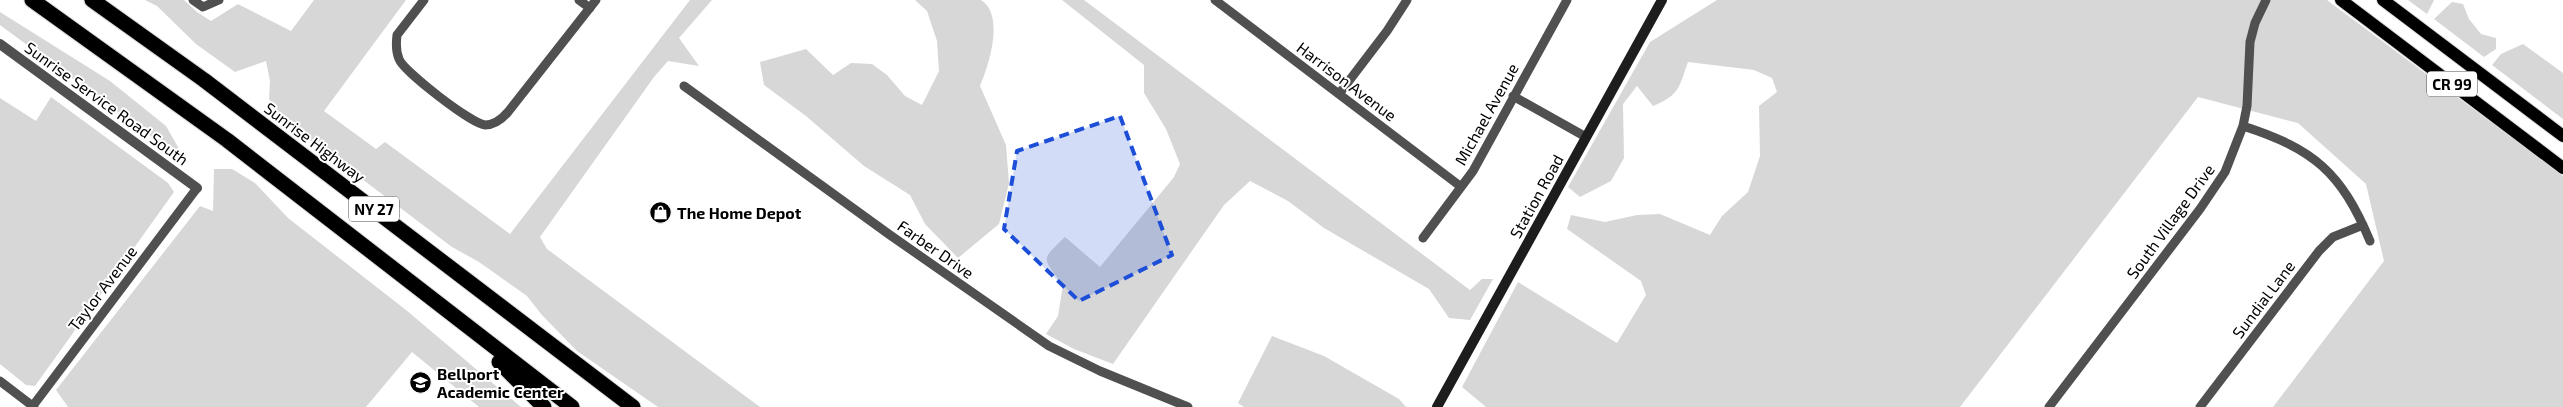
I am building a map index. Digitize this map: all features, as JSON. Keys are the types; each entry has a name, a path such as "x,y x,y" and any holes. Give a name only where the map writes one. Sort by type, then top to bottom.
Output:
{"highway":[{"name":"NY 27","path":"32,0 227,140 572,407"},
{"name":"Sunrise Highway","path":"92,0 204,80 634,407"},
{"path":"390,267 502,365 544,407"}],"main road":[{"name":"Station Road","path":"1437,407 1662,0"},
{"name":"CR 99","path":"2341,0 2563,168"},
{"name":"CR 99","path":"2383,0 2563,136"}],"street":[{"path":"196,3 207,7 219,0"},
{"path":"424,0 397,35 399,59 416,77 472,120 483,125 489,125 504,118 596,0"},
{"path":"579,0 590,8"},
{"name":"Harrison Avenue","path":"1215,0 1460,186"},
{"path":"1339,94 1387,31 1407,0"},
{"name":"Michael Avenue","path":"1422,238 1473,171 1567,0"},
{"name":"South Village Drive","path":"2050,407 2211,194 2232,158 2243,126 2247,106 2250,42 2255,23 2266,0"},
{"name":"Sunrise Service Road South","path":"0,44 196,188"},
{"name":"Farber Drive","path":"684,86 890,235 1049,346 1100,371 1188,407"},
{"path":"1513,96 1586,137"},
{"path":"2243,126 2283,140 2311,156 2345,191 2370,241"},
{"name":"Taylor Avenue","path":"33,407 196,188"},
{"name":"Sundial Lane","path":"2200,407 2325,244 2338,235 2363,225"},
{"path":"0,381 33,407"}],"highlighted area":[{"path":"1120,116 1172,255 1079,301 1004,229 1017,151"}],"shaded area":[{"path":"145,0 184,0 211,21 238,4 291,31 314,0 406,0 324,111 376,149 385,142 510,234 690,0 712,0 679,38 699,66 668,61 654,77 540,237 547,249 760,407 658,407 577,351 541,314 527,296 479,262 452,247 284,120 269,99 270,81 266,61 235,72 196,44 157,6"},
{"path":"915,0 981,0 988,7 994,28 991,54 980,86 1006,145 1009,183 999,224 958,258 925,224 910,195 864,166 806,116 764,85 760,62 806,49 833,75 851,63 872,64 887,75 905,96 922,105 939,71 937,41 927,11"},
{"path":"1062,0 1084,0 1470,290 1482,279 1493,279 1470,320 1449,318 1429,289 1324,228 1288,201 1250,181 1224,205 1113,364 1074,349 1046,334 1058,316 1063,285 1048,264 1048,255 1051,251 1065,237 1100,267 1174,177 1180,164 1166,129 1144,93 1144,65"},
{"path":"1717,0 2327,0 2563,176 2563,407 2273,407 2384,261 2366,184 2298,123 2198,97 1960,407 1486,407 1462,387 1518,282 1617,343 1646,295 1641,281 1567,229 1571,215 1605,222 1637,215 1660,214 1710,235 1722,216 1748,192 1760,156 1759,106 1777,92 1772,78 1754,70 1688,62 1680,84 1669,98 1653,106 1637,86 1623,104 1624,158 1611,181 1580,197 1568,187 1650,42"},
{"path":"2408,0 2434,0 2427,14"},
{"path":"2452,2 2463,4 2469,19 2481,34 2496,38 2496,49 2484,57 2434,19"},
{"path":"0,12 110,81 166,126 187,163 0,25"},
{"path":"2523,44 2563,73 2563,119 2492,65 2501,54"},
{"path":"51,97 168,183 174,192 35,386 26,385 0,364 0,98 36,121"},
{"path":"214,169 232,169 255,183 288,218 406,310 521,407 479,407 412,352 366,407 68,407 56,390 200,206 213,211"},
{"path":"1272,336 1324,356 1399,399 1406,407 1244,407 1238,403"}],"place":[{"name":"The Home Depot","path":"661,212"},
{"name":"Bellport Academic Center","path":"421,382"}]}
